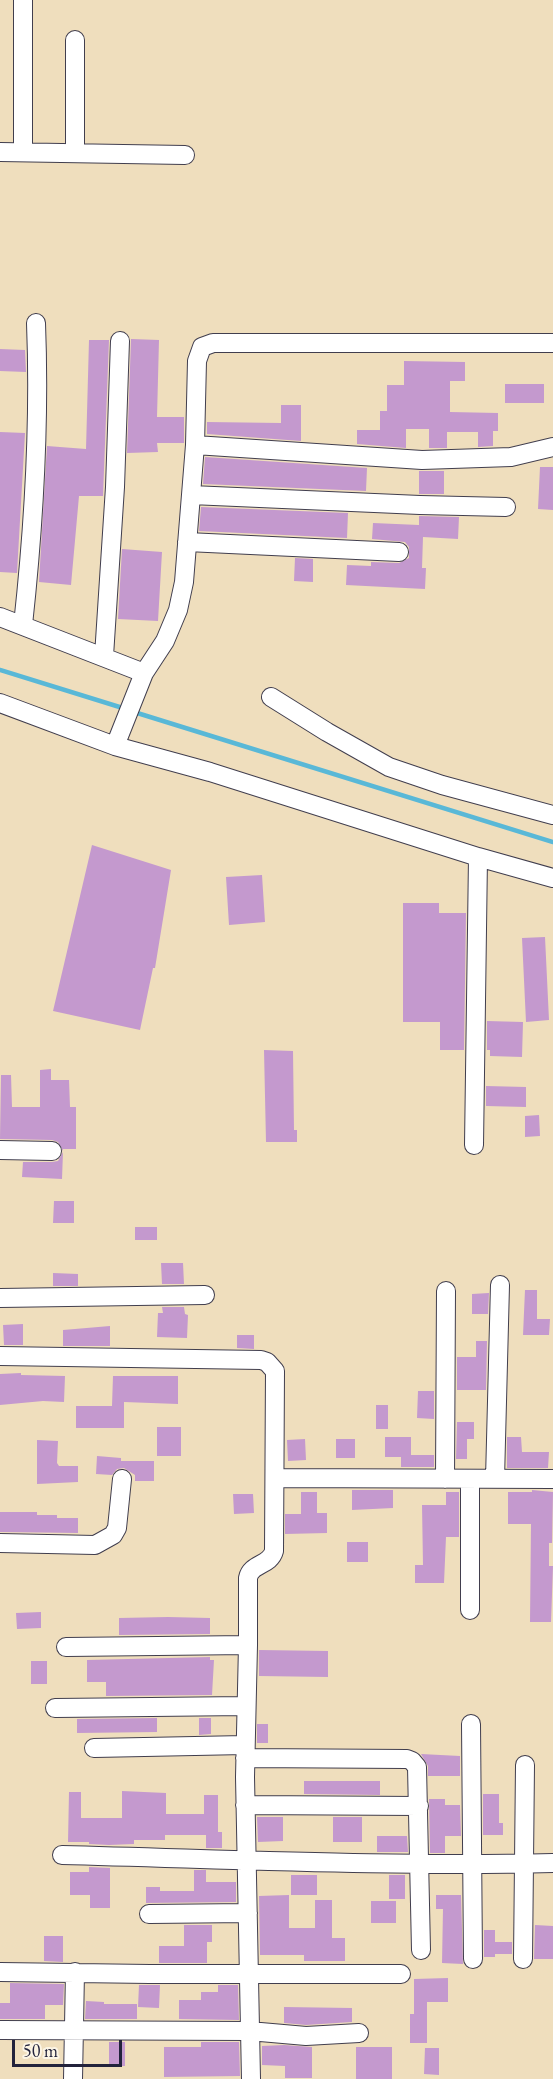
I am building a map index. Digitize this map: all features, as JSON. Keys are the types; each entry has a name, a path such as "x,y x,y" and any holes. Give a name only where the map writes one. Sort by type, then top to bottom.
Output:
{"street":[{"path":"23,0 23,152"},
{"path":"75,40 75,153"},
{"path":"0,152 185,155"},
{"path":"23,625 33,525 37,441 36,323"},
{"path":"104,656 115,487 120,341"},
{"path":"115,746 144,674 173,626 184,582 195,445 197,361 204,345 553,343"},
{"path":"195,445 422,460 511,457 553,447"},
{"path":"191,495 506,507"},
{"path":"187,542 399,552"},
{"path":"0,617 104,656 144,674"},
{"path":"271,697 389,767 442,785 553,815"},
{"path":"0,703 115,746 210,772 478,857 553,878"},
{"path":"474,1145 478,857"},
{"path":"0,1150 52,1151"},
{"path":"495,1479 500,1285"},
{"path":"445,1479 446,1291"},
{"path":"0,1298 206,1295"},
{"path":"0,1356 261,1360 273,1368 276,1377 273,1556 267,1562 252,1569 248,1578 249,1645 245,1805 251,2079"},
{"path":"275,1478 553,1479"},
{"path":"0,1543 86,1545 102,1542 113,1535 117,1528 122,1479"},
{"path":"470,1479 470,1610"},
{"path":"66,1647 249,1645"},
{"path":"55,1708 246,1706"},
{"path":"471,1724 473,1959"},
{"path":"94,1748 245,1752 412,1761 418,1771 421,1950"},
{"path":"523,1959 525,1765"},
{"path":"245,1805 419,1806"},
{"path":"63,1855 471,1866 553,1863"},
{"path":"149,1914 248,1914"},
{"path":"0,1972 401,1974"},
{"path":"73,2079 75,1972"},
{"path":"0,2030 249,2031 306,2036 358,2033"}],"building":[{"path":"131,339 159,340 157,417 184,417 184,443 157,443 158,452 127,453"},
{"path":"89,340 109,340 103,496 79,496 71,585 39,582 47,446 86,449"},
{"path":"0,349 25,350 26,372 0,371"},
{"path":"404,361 465,362 465,381 450,381 450,412 498,413 498,431 493,431 493,446 478,447 478,432 447,432 447,448 429,448 429,429 406,429 406,448 357,444 357,430 380,430 380,411 387,411 387,385 404,385"},
{"path":"505,384 544,384 544,403 505,403"},
{"path":"281,405 301,405 301,441 207,434 207,422 281,423"},
{"path":"0,432 25,433 17,573 0,572"},
{"path":"205,457 367,468 366,491 203,484"},
{"path":"540,467 553,467 553,510 538,509"},
{"path":"419,471 444,471 444,494 419,494"},
{"path":"201,507 348,513 347,538 199,531"},
{"path":"419,516 459,517 458,539 423,537 422,568 426,568 425,589 346,585 347,565 371,566 371,562 399,563 409,558 409,547 405,542 372,539 373,523 419,525"},
{"path":"122,549 162,552 158,621 118,619"},
{"path":"295,558 313,559 313,582 294,581"},
{"path":"92,845 171,870 155,968 153,968 140,1030 53,1011"},
{"path":"262,875 265,922 229,925 226,877"},
{"path":"403,903 439,903 439,913 466,913 464,1050 440,1050 440,1022 403,1022"},
{"path":"545,937 549,1020 526,1022 522,938"},
{"path":"487,1021 523,1022 522,1057 490,1056 490,1050 487,1050"},
{"path":"264,1050 293,1051 294,1130 297,1130 297,1142 266,1142"},
{"path":"51,1069 51,1080 69,1080 70,1107 76,1107 76,1149 63,1149 63,1151 58,1142 52,1140 0,1139 1,1075 11,1075 12,1107 40,1107 40,1070"},
{"path":"486,1086 526,1087 526,1107 486,1106"},
{"path":"539,1115 540,1136 525,1137 525,1116"},
{"path":"63,1152 62,1179 22,1177 23,1162 58,1161"},
{"path":"54,1201 74,1201 74,1223 53,1223"},
{"path":"135,1227 157,1227 157,1240 135,1240"},
{"path":"161,1263 183,1263 184,1284 162,1284"},
{"path":"53,1273 78,1274 78,1286 53,1286"},
{"path":"525,1290 537,1290 537,1319 550,1319 549,1335 523,1335"},
{"path":"489,1293 488,1314 472,1314 472,1294"},
{"path":"162,1307 184,1307 185,1314 188,1315 187,1338 157,1337 158,1313 163,1313"},
{"path":"23,1324 23,1345 4,1345 3,1325"},
{"path":"110,1326 110,1346 63,1346 63,1330"},
{"path":"237,1335 254,1335 254,1349 237,1348"},
{"path":"476,1341 487,1341 486,1390 457,1390 457,1357 476,1357"},
{"path":"21,1373 21,1375 65,1376 64,1402 43,1401 0,1405 0,1374"},
{"path":"113,1376 178,1376 178,1404 124,1402 124,1428 76,1428 76,1406 112,1406"},
{"path":"418,1391 434,1391 434,1419 417,1418"},
{"path":"376,1405 388,1405 388,1429 376,1429"},
{"path":"457,1422 474,1422 474,1439 467,1439 467,1459 456,1459"},
{"path":"157,1427 181,1427 181,1456 157,1456"},
{"path":"385,1437 411,1437 411,1455 434,1455 434,1467 401,1467 401,1457 385,1457"},
{"path":"507,1437 521,1437 522,1452 549,1452 548,1468 507,1468"},
{"path":"305,1439 306,1460 288,1461 287,1440"},
{"path":"336,1439 355,1439 355,1458 336,1458"},
{"path":"37,1440 58,1441 57,1463 59,1466 78,1466 78,1482 37,1484"},
{"path":"97,1456 121,1458 121,1461 154,1461 154,1481 135,1481 135,1475 124,1468 117,1469 112,1475 96,1474"},
{"path":"352,1490 393,1490 393,1508 352,1510"},
{"path":"532,1490 553,1492 552,1543 549,1543 549,1566 553,1566 551,1622 530,1622 531,1524 508,1524 508,1492 532,1492"},
{"path":"301,1492 317,1492 317,1513 327,1513 327,1533 285,1534 285,1514 301,1514"},
{"path":"446,1492 459,1492 459,1537 446,1537 444,1583 415,1583 415,1565 423,1565 422,1505 446,1505"},
{"path":"233,1494 253,1494 254,1513 234,1514"},
{"path":"0,1512 37,1512 37,1515 57,1515 57,1518 78,1518 78,1533 0,1532"},
{"path":"347,1542 368,1542 368,1562 347,1562"},
{"path":"41,1612 41,1628 17,1629 16,1613"},
{"path":"119,1618 210,1618 210,1634 119,1635"},
{"path":"259,1650 328,1651 328,1677 259,1676"},
{"path":"210,1657 210,1660 214,1660 212,1695 106,1696 106,1682 87,1682 87,1660"},
{"path":"31,1661 47,1661 47,1684 31,1684"},
{"path":"157,1718 157,1732 77,1733 77,1719"},
{"path":"199,1718 211,1718 211,1734 199,1735"},
{"path":"257,1724 268,1724 268,1743 257,1743"},
{"path":"421,1754 460,1756 460,1776 428,1776 428,1766"},
{"path":"304,1781 380,1781 380,1795 304,1794"},
{"path":"122,1791 166,1793 166,1814 204,1814 204,1795 218,1795 218,1832 222,1832 222,1848 206,1848 206,1835 165,1835 165,1840 134,1840 134,1844 68,1842 69,1792 81,1792 81,1818 122,1818"},
{"path":"483,1794 499,1794 499,1823 503,1823 503,1835 483,1835"},
{"path":"429,1799 445,1799 445,1805 460,1805 461,1836 445,1836 445,1853 430,1853"},
{"path":"257,1817 283,1817 283,1841 258,1842"},
{"path":"333,1817 362,1817 362,1842 333,1842"},
{"path":"377,1836 407,1836 408,1852 377,1852"},
{"path":"89,1867 110,1868 110,1908 90,1908 90,1895 70,1895 70,1872 89,1872"},
{"path":"194,1870 206,1870 206,1882 236,1882 236,1902 146,1903 146,1887 160,1887 160,1891 194,1891"},
{"path":"291,1875 317,1875 317,1895 291,1895"},
{"path":"389,1875 405,1875 405,1899 389,1899"},
{"path":"289,1895 289,1928 315,1928 315,1900 332,1900 332,1938 345,1938 345,1961 304,1961 304,1955 260,1955 259,1896"},
{"path":"436,1895 461,1895 463,1964 442,1963 443,1909 436,1909"},
{"path":"371,1901 396,1901 396,1923 371,1923"},
{"path":"184,1925 212,1925 212,1942 207,1942 207,1963 159,1963 159,1946 184,1946"},
{"path":"535,1925 553,1926 553,1959 534,1959"},
{"path":"484,1930 495,1930 495,1942 512,1942 512,1954 495,1954 495,1957 484,1957"},
{"path":"44,1936 63,1936 63,1962 44,1961"},
{"path":"448,1978 448,2002 427,2002 427,2043 410,2043 410,2014 414,2014 414,1979"},
{"path":"10,1983 64,1984 63,2005 45,2005 45,2019 0,2019 0,2003 10,2003"},
{"path":"139,1985 160,1985 159,2008 138,2007"},
{"path":"218,1985 238,1985 239,2020 179,2019 179,2000 201,2000 201,1992 218,1992"},
{"path":"86,2001 104,2002 104,2004 137,2004 137,2019 85,2019"},
{"path":"284,2007 352,2008 352,2022 306,2025 284,2023"},
{"path":"109,2042 125,2042 125,2066 109,2066"},
{"path":"201,2042 239,2042 240,2076 164,2077 164,2047 201,2047"},
{"path":"262,2046 312,2047 312,2078 285,2078 285,2066 262,2065"},
{"path":"356,2047 392,2047 392,2079 356,2079"},
{"path":"425,2048 439,2048 439,2075 424,2074"}],"waterway":[{"path":"0,670 126,709"},
{"path":"134,712 553,842"}]}
